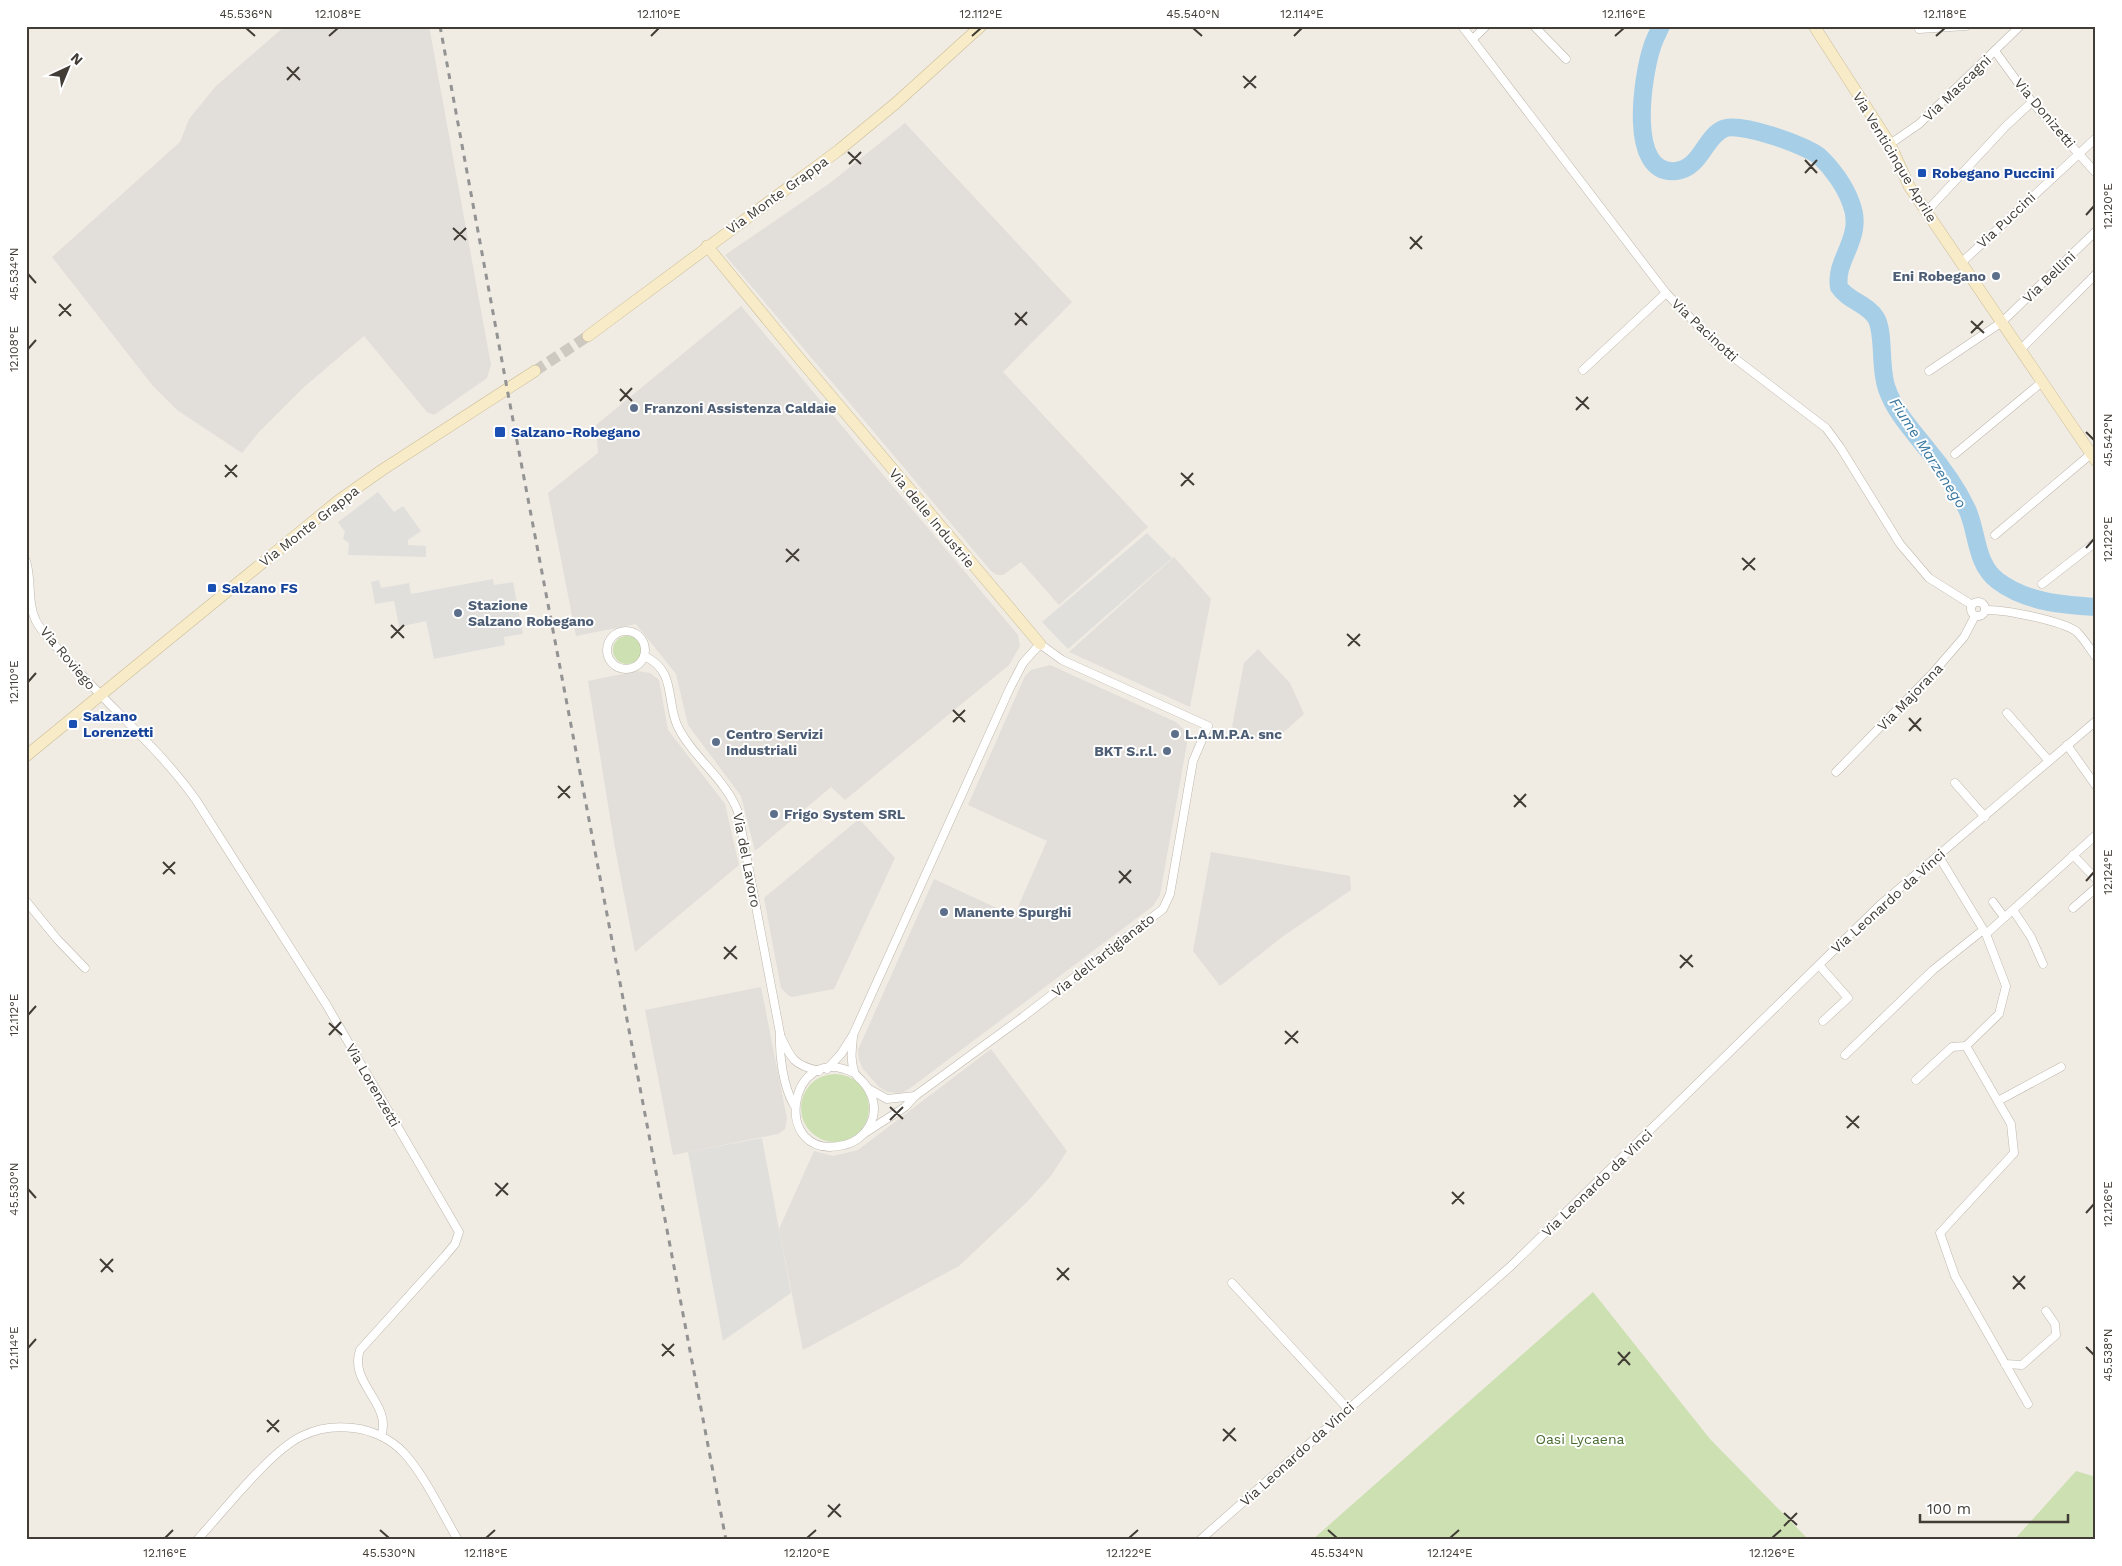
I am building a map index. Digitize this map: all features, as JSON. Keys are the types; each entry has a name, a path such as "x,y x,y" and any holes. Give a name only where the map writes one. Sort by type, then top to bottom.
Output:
{"street":[{"name":"Via Monte Grappa","path":"588,336 839,150 896,103 981,26"},
{"name":"Via Pacinotti","path":"1462,26 1666,293 1716,344 1826,428 1840,447 1900,544 1930,578 1972,605 1979,602 1984,604 1985,610 2004,611 2065,626 2076,632 2096,657"},
{"path":"1473,39 1486,26"},
{"path":"1534,26 1566,59"},
{"name":"Via Venticinque Aprile","path":"1814,26 1890,144 1909,186 2094,457"},
{"path":"1919,29 1966,26"},
{"name":"Via Mascagni","path":"1890,144 1919,124 2020,26"},
{"name":"Via Donizetti","path":"1995,51 2032,102 2096,173"},
{"path":"1926,212 2006,126 2032,102"},
{"name":"Via Puccini","path":"1961,263 2096,138"},
{"name":"Via Bellini","path":"1928,371 2002,322 2096,231"},
{"name":"Via delle Industrie","path":"707,246 800,360 1040,644 1062,660 1208,726"},
{"path":"2020,350 2096,274"},
{"path":"1583,370 1666,293"},
{"name":"Via Monte Grappa","path":"26,756 338,501 382,470 535,371"},
{"path":"1955,454 2042,382"},
{"path":"1995,535 2094,457"},
{"path":"2042,584 2096,542"},
{"name":"Via Roviego","path":"26,561 30,574 36,619 100,696"},
{"path":"1972,605 1971,610 1975,616 1980,616 1985,610"},
{"name":"Via Majorana","path":"1836,772 1932,674 1964,637 1975,616"},
{"path":"629,631 635,633 644,642 644,656 638,665 632,668 620,668 610,659 609,642 617,633 629,631"},
{"path":"794,1105 803,1084 841,1054 854,1035 1010,688 1023,663 1040,644"},
{"name":"Via del Lavoro","path":"644,656 665,672 678,726 729,794 738,812 780,1032 789,1056 797,1063 823,1070"},
{"name":"Via Lorenzetti","path":"100,696 174,771 196,800 326,1004 459,1232 455,1244 445,1256 360,1350 358,1368 380,1407 384,1429 381,1436"},
{"path":"2007,712 2049,761"},
{"name":"Via Leonardo da Vinci","path":"1200,1540 1511,1266 1880,905 2096,721"},
{"name":"Via dell'artigianato","path":"794,1105 798,1125 808,1139 834,1147 846,1145 905,1107 914,1096 1023,1018 1163,909 1170,894 1193,761 1208,726"},
{"path":"2067,745 2096,786"},
{"path":"1955,783 1984,817"},
{"path":"1845,1055 1932,970 2004,918 2096,835"},
{"path":"1916,1080 1952,1047 1966,1046 1998,1014 2006,986 1985,932 1938,855"},
{"path":"2073,855 2096,879"},
{"path":"2072,908 2096,888"},
{"path":"26,901 57,939 85,968"},
{"path":"1993,902 2004,918"},
{"path":"2013,910 2031,937 2043,964"},
{"path":"1819,965 1848,998 1823,1021"},
{"name":"Via del Lavoro","path":"780,1032 779,1047 789,1097 794,1105"},
{"path":"854,1035 851,1055 854,1073"},
{"path":"1966,1046 2011,1124 2014,1153 1940,1233 1955,1276 2028,1404"},
{"path":"823,1070 842,1068 854,1073 868,1089 874,1103 874,1113 865,1133"},
{"path":"1998,1101 2061,1068"},
{"path":"868,1089 887,1098 914,1096"},
{"path":"1232,1282 1348,1409"},
{"path":"2005,1364 2022,1365 2056,1335 2055,1324 2046,1310"},
{"path":"197,1540 279,1452 301,1436 315,1430 340,1427 361,1429 381,1436 395,1446 412,1463 458,1540"}],"shaded area":[{"path":"285,26 429,26 491,365 487,378 434,415 427,412 364,336 303,388 259,432 242,453 177,410 153,386 52,257 180,142 189,119 216,86"},
{"path":"905,123 1072,302 1003,372 1148,527 1059,605 1021,562 1003,575 997,575 991,571 725,255 830,183"},
{"path":"741,306 1018,635 1020,646 1009,665 845,800 831,787 755,851 741,796 688,725 676,674 636,624 576,636 548,493 598,453 596,425"},
{"path":"378,492 394,512 403,506 421,531 408,540 408,545 426,546 426,557 348,555 349,543 343,539 345,532 338,522"},
{"path":"1147,533 1172,558 1068,649 1042,622"},
{"path":"1174,557 1211,599 1190,707 1069,652"},
{"name":"Stazione Salzano Robegano","path":"493,579 494,585 513,582 523,634 504,637 505,645 434,659 426,621 399,627 394,601 375,604 371,582 379,580 381,588 409,583 411,594"},
{"path":"1258,649 1290,683 1304,714 1276,739 1263,740 1232,727 1244,663"},
{"path":"1050,665 1176,722 1185,731 1187,743 1160,895 1153,906 909,1089 901,1093 887,1092 879,1087 863,1069 859,1060 858,1050 934,879 1014,916 1047,841 968,805 1025,676 1031,670"},
{"path":"637,671 650,673 659,680 668,730 725,804 739,865 635,952 615,848 588,681"},
{"path":"859,819 895,858 834,989 792,997 781,988 764,898"},
{"path":"1211,852 1350,876 1351,890 1282,937 1220,986 1193,951"},
{"path":"761,987 787,1119 785,1129 778,1134 673,1155 645,1010"},
{"path":"991,1049 1067,1151 1050,1177 1027,1202 959,1266 803,1350 779,1229 814,1151 833,1156 858,1150"},
{"path":"762,1138 791,1293 723,1341 688,1152"}],"green space":[{"path":"627,636 637,640 641,650 637,660 627,664 617,660 613,650 617,640"},
{"path":"835,1074 848,1077 859,1084 866,1095 869,1108 866,1121 859,1132 848,1139 835,1142 822,1139 811,1132 804,1121 801,1108 804,1095 811,1084 822,1077"},
{"name":"Oasi Lycaena","path":"1593,1292 1710,1439 1809,1540 1312,1540"},
{"path":"2076,1471 2096,1477 2096,1540 2014,1540"}],"waterway":[{"name":"Fiume Marzenego","path":"1661,26 1648,60 1642,99 1644,141 1650,158 1660,168 1676,171 1684,169 1697,159 1717,133 1731,127 1771,135 1811,151 1824,161 1845,190 1854,216 1852,238 1841,267 1839,287 1847,296 1868,309 1876,318 1879,324 1883,371 1890,397 1904,420 1959,493 1971,518 1978,548 1985,566 1998,581 2020,594 2045,601 2096,607"}],"tunnel":[{"path":"535,371 588,336"}],"railway":[{"path":"440,26 726,1540"}],"place":[{"name":"Robegano Puccini","path":"1922,173"},
{"name":"Eni Robegano","path":"1996,276"},
{"name":"Franzoni Assistenza Caldaie","path":"634,408"},
{"name":"Salzano-Robegano","path":"500,432"},
{"name":"Salzano FS","path":"212,588"},
{"name":"Stazione Salzano Robegano","path":"458,613"},
{"name":"Salzano Lorenzetti","path":"73,724"},
{"name":"L.A.M.P.A. snc","path":"1175,734"},
{"name":"Centro Servizi Industriali","path":"716,742"},
{"name":"BKT S.r.l.","path":"1167,751"},
{"name":"Frigo System SRL","path":"774,814"},
{"name":"Manente Spurghi","path":"944,912"}]}
